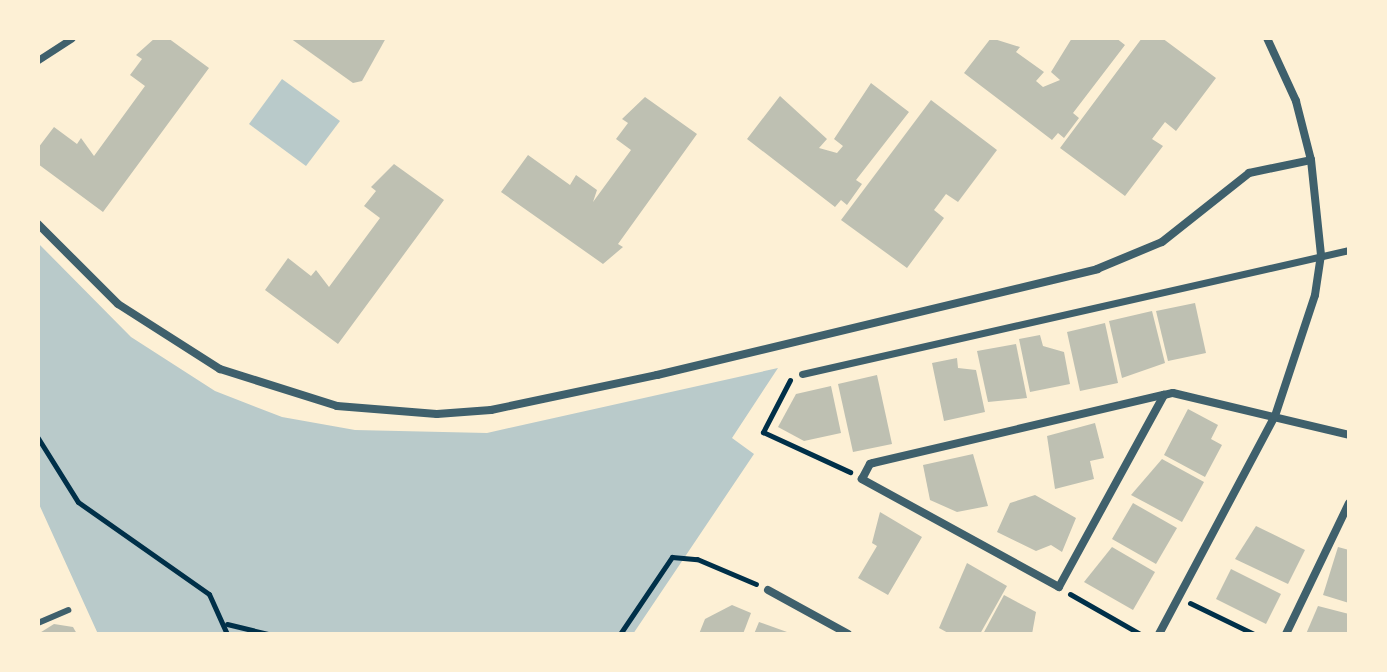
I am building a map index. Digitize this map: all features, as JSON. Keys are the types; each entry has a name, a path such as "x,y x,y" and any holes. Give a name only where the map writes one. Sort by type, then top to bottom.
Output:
{"street":[{"path":"38,60 72,38"},
{"path":"1159,634 1275,416 1304,342 1321,255 1311,160 1296,101 1267,38"},
{"path":"38,224 118,304 220,369 337,406 437,414 601,388 1097,269 1172,236 1249,173 1311,160"},
{"path":"802,374 1349,250"},
{"path":"1164,395 1059,587 866,486 862,474 873,463 1164,395 1191,394 1349,435"},
{"path":"1286,634 1349,503"},
{"path":"768,590 848,634"}],"lane":[{"path":"38,623 68,610"}],"path":[{"path":"802,374 787,383 763,432 836,470 862,474"},
{"path":"38,438 78,502 209,594 227,624 227,634"},
{"path":"620,634 672,557 697,559 768,590"},
{"path":"1059,587 1140,634"},
{"path":"1178,598 1254,634"},
{"path":"227,624 268,634"}],"shaded area":[{"path":"282,79 340,121 306,166 249,124"},
{"path":"38,243 131,337 215,391 282,417 355,430 487,433 778,368 732,438 754,454 633,634 98,634 38,502"}],"building":[{"path":"155,38 168,38 209,68 103,212 38,164 38,148 54,127 77,144 81,138 94,156 145,86 130,75 142,59 136,55"},
{"path":"290,38 386,38 362,81 353,83"},
{"path":"991,38 1020,47 1016,52 1044,72 1036,81 1043,87 1060,80 1051,72 1072,38 1116,38 1125,45 1073,113 1079,118 1064,138 1058,133 1052,140 964,73"},
{"path":"1142,38 1162,38 1216,78 1176,131 1165,122 1152,139 1163,146 1125,196 1060,148"},
{"path":"871,83 909,112 856,180 862,184 847,205 841,200 835,207 747,139 780,96 827,139 819,148 837,153 843,146 834,139"},
{"path":"645,97 697,134 618,244 623,247 603,264 501,192 528,155 570,185 576,175 597,190 593,202 631,150 616,139 628,123 622,119"},
{"path":"931,100 997,150 958,202 946,194 934,210 944,218 907,268 841,220"},
{"path":"394,164 444,200 338,344 265,290 288,258 311,276 316,270 329,287 380,218 364,206 376,191 371,187"},
{"path":"1195,303 1206,353 1168,361 1156,311"},
{"path":"1152,311 1165,363 1122,378 1109,321"},
{"path":"1105,323 1118,383 1080,391 1067,332"},
{"path":"1040,335 1043,346 1064,352 1070,384 1030,392 1019,339"},
{"path":"1016,344 1027,398 988,402 977,351"},
{"path":"957,358 958,368 976,370 985,412 944,421 932,363"},
{"path":"877,375 892,444 853,452 838,384"},
{"path":"831,386 841,433 804,441 778,427 796,394"},
{"path":"1188,409 1218,425 1211,439 1222,445 1205,477 1164,455"},
{"path":"1095,423 1104,458 1090,461 1094,479 1055,489 1047,436"},
{"path":"973,454 988,506 957,512 930,500 923,465"},
{"path":"1162,459 1204,482 1182,522 1131,495"},
{"path":"1035,495 1076,518 1062,552 1051,545 1036,551 997,532 1010,503"},
{"path":"1133,503 1177,528 1156,564 1112,539"},
{"path":"880,512 922,537 888,595 858,578 877,546 872,543"},
{"path":"1256,526 1305,550 1288,584 1235,559"},
{"path":"1112,547 1155,572 1133,610 1084,582"},
{"path":"1338,547 1349,550 1349,603 1323,595"},
{"path":"967,563 1007,586 980,634 950,634 939,628"},
{"path":"1231,569 1281,594 1266,624 1216,599"},
{"path":"1004,595 1036,612 1032,634 983,634"},
{"path":"732,605 751,613 743,634 699,634 705,619"},
{"path":"1318,606 1349,614 1349,634 1306,634"},
{"path":"759,622 787,632 787,634 754,634"},
{"path":"54,624 73,627 77,634 38,634"}]}
